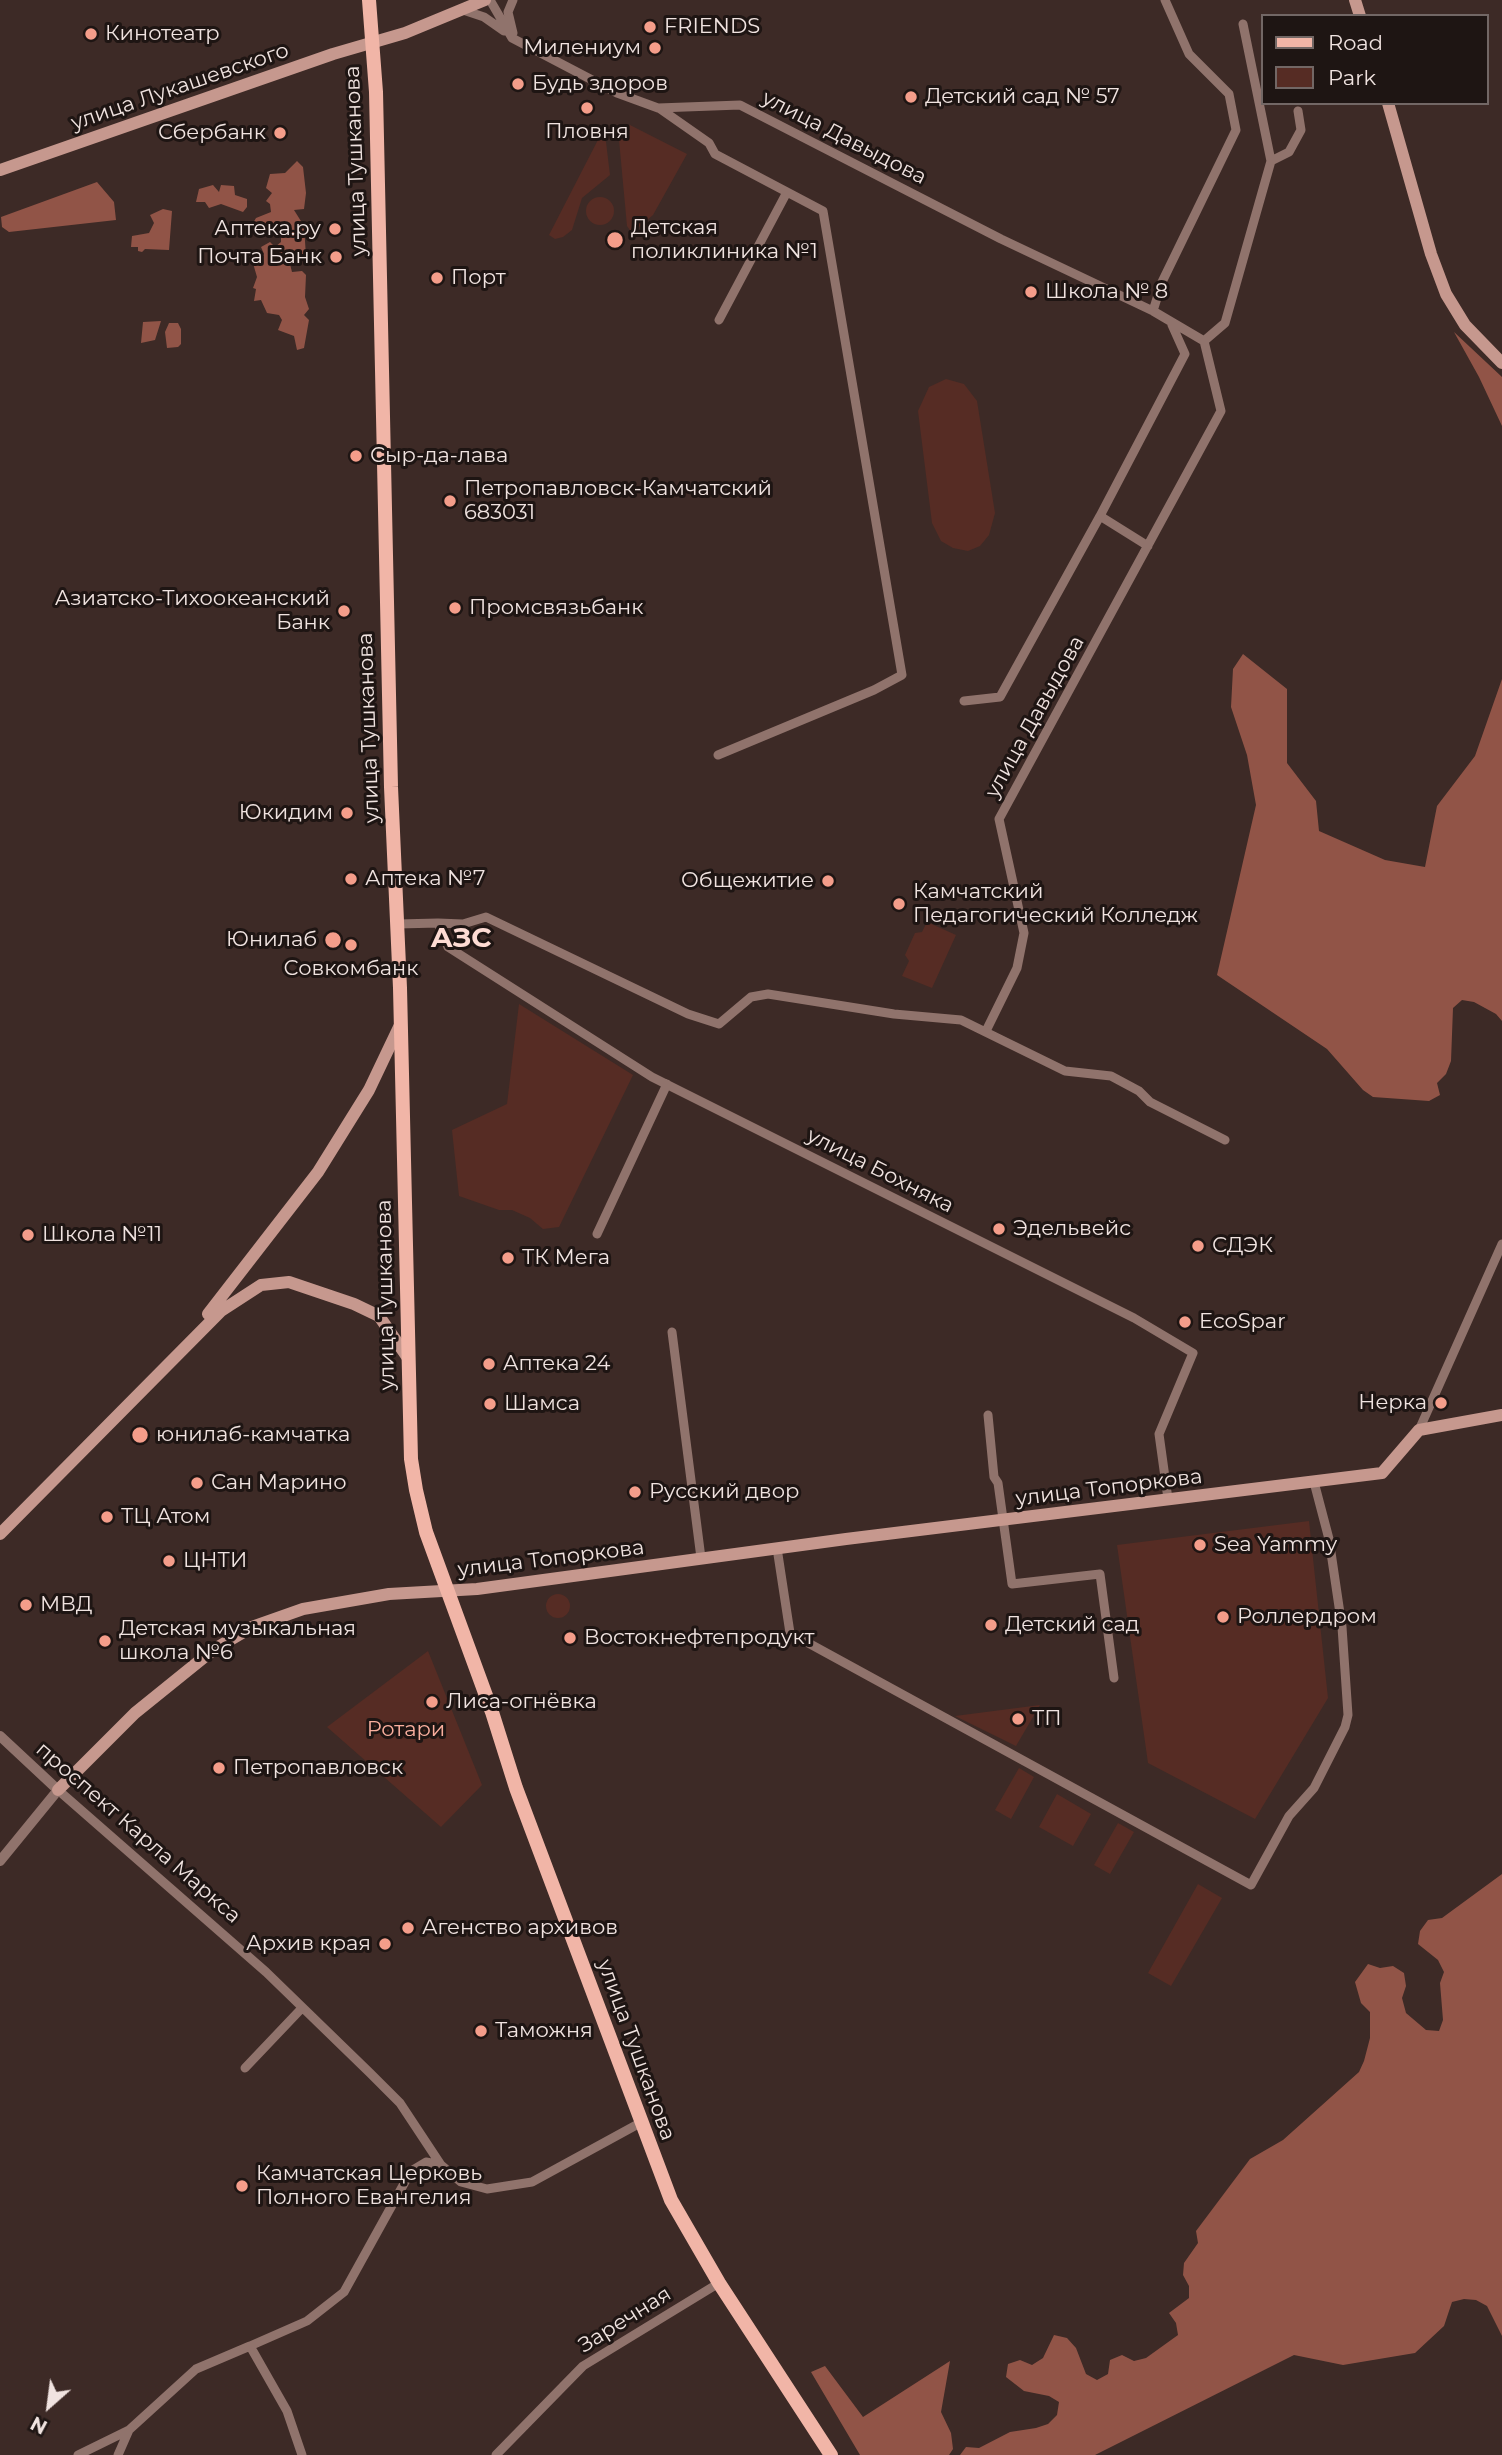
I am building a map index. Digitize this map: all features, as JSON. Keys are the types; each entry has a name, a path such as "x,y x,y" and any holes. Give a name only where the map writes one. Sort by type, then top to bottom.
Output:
{"main road":[{"name":"улица Тушканова","path":"369,0 373,42 391,787 398,924 408,1357 414,1479 426,1532 447,1591 640,2123 671,2200 719,2283 831,2455"},
{"name":"улица Лукашевского","path":"0,170 487,0"},
{"path":"1389,105 1431,254 1446,294 1465,325 1502,363"},
{"path":"182,1350 318,1172 369,1090 399,1027"},
{"path":"0,1534 232,1301 261,1286 281,1281 321,1290 379,1316 408,1357"},
{"path":"1419,1430 1502,1416"},
{"name":"улица Топоркова","path":"58,1790 155,1696 232,1637 277,1617 336,1601 447,1591 1382,1473 1419,1430"}],"street":[{"name":"улица Давыдова","path":"487,0 507,33 519,43 617,93 658,108 740,105 1001,239 1153,311 1204,341 1221,411 999,819 1024,933 1017,968 986,1031"},
{"path":"513,0 508,22 519,43"},
{"path":"1153,311 1162,282 1236,130 1229,94 1189,54 1165,0"},
{"path":"463,10 484,17 507,33"},
{"path":"1204,341 1225,323 1271,161 1243,24"},
{"path":"658,108 709,143 715,155 823,211 902,675 874,690 718,755"},
{"path":"1271,161 1289,152 1301,130 1298,111"},
{"path":"719,320 787,192"},
{"name":"улица Давыдова","path":"964,701 1000,696 1100,516 1185,354 1171,324"},
{"path":"1100,516 1148,545"},
{"path":"398,924 463,924 486,917 688,1014 719,1024 751,997 768,994 841,1007 961,1020 1065,1071 1111,1076 1139,1091 1150,1102 1225,1140"},
{"name":"улица Бохняка","path":"438,923 448,947 667,1084 1133,1318 1193,1353 1159,1434 1168,1500"},
{"path":"597,1234 667,1084"},
{"path":"1419,1430 1502,1244"},
{"path":"672,1332 701,1558"},
{"path":"988,1415 993,1477 998,1483 1012,1584 1100,1574 1114,1678"},
{"path":"777,1548 790,1633 1251,1885 1289,1816 1314,1788 1345,1727 1348,1714 1343,1639 1329,1539 1314,1482"},
{"name":"проспект Карла Маркса","path":"0,1736 246,1954 302,2008 400,2103 441,2165 461,2182 477,2188 519,2185 542,2178 640,2123"},
{"path":"0,1861 58,1790"},
{"path":"244,2068 302,2008"},
{"path":"78,2455 129,2430 196,2370 307,2321 344,2292 411,2171 424,2162 441,2165"},
{"name":"Заречная","path":"496,2455 583,2366 719,2283"},
{"path":"250,2346 287,2411 302,2455"},
{"path":"118,2455 129,2430"}],"green space":[{"path":"630,125 687,154 653,215 632,233 627,226 618,129"},
{"path":"601,134 606,142 610,175 582,198 572,230 555,239 549,235"},
{"path":"600,197 610,201 614,211 610,221 600,225 590,221 586,211 590,201"},
{"path":"946,379 964,384 977,401 995,513 989,535 980,546 968,551 953,548 941,541 932,523 918,411 929,387"},
{"path":"927,922 956,935 932,988 902,976 909,961 905,955 915,933 922,932"},
{"path":"519,1004 633,1075 559,1227 543,1229 530,1218 512,1210 499,1210 459,1196 452,1130 507,1104"},
{"name":"Роллердром","path":"1309,1521 1328,1698 1255,1819 1148,1763 1117,1545"},
{"path":"558,1594 569,1601 570,1606 563,1617 558,1618 547,1611 546,1606 553,1595"},
{"name":"Ротари","path":"428,1651 482,1785 441,1827 327,1727"},
{"path":"1040,1705 1016,1746 955,1716"},
{"path":"1019,1768 1034,1777 1011,1819 995,1810"},
{"path":"1057,1794 1091,1814 1073,1846 1039,1827"},
{"path":"1118,1823 1134,1832 1110,1874 1094,1865"},
{"path":"1198,1884 1222,1898 1171,1986 1148,1973"}],"shaded area":[{"path":"297,161 303,167 306,193 304,209 294,210 304,226 306,256 289,260 292,272 302,271 306,275 305,297 309,309 304,315 309,320 304,348 297,350 294,336 278,330 282,320 279,315 267,313 261,300 254,301 256,289 253,288 257,277 250,253 261,258 264,254 261,247 270,242 275,247 281,242 281,231 269,228 264,235 254,233 252,225 256,218 271,212 270,204 266,201 272,193 266,188 270,174 285,173"},
{"path":"97,182 114,202 116,220 9,232 2,227 1,217"},
{"path":"213,185 219,192 221,185 234,186 235,195 247,199 247,207 243,212 221,204 209,208 205,202 196,202 199,189"},
{"path":"163,209 172,211 169,250 145,249 142,252 138,251 138,247 131,247 132,236 149,233 154,223 150,215"},
{"path":"161,321 155,340 141,343 143,322"},
{"path":"169,323 178,323 181,329 181,344 178,347 167,348 165,332"},
{"path":"1454,332 1502,377 1502,426 1479,377"},
{"path":"1243,654 1287,689 1287,763 1316,801 1319,831 1385,860 1425,867 1437,806 1475,756 1502,679 1502,1021 1496,1014 1474,1002 1462,1000 1453,1008 1451,1061 1446,1074 1437,1083 1440,1095 1429,1101 1373,1097 1363,1090 1327,1049 1217,975 1256,805 1247,755 1231,707 1233,669"},
{"path":"1502,1874 1502,2336 1487,2306 1476,2300 1464,2299 1452,2302 1444,2326 1415,2353 1343,2365 1294,2355 1095,2455 960,2455 966,2447 979,2448 1010,2432 1048,2424 1057,2415 1059,2402 1049,2396 1024,2391 1006,2377 1008,2364 1020,2360 1032,2365 1043,2358 1054,2335 1067,2338 1076,2348 1086,2374 1097,2380 1108,2374 1110,2360 1122,2355 1134,2361 1146,2358 1178,2335 1176,2323 1169,2313 1189,2298 1189,2286 1183,2275 1184,2263 1198,2243 1196,2231 1250,2159 1283,2140 1359,2072 1370,2038 1370,2012 1361,2003 1355,1982 1368,1964 1380,1968 1393,1966 1404,1973 1406,1986 1402,1998 1406,2013 1426,2030 1439,2031 1443,2020 1440,1983 1444,1972 1438,1960 1418,1944 1420,1931 1428,1920 1442,1918"},
{"path":"950,2361 941,2412 951,2433 953,2449 949,2455 860,2455 811,2372 825,2366 863,2417"}],"place":[{"name":"FRIENDS","path":"650,27"},
{"name":"Кинотеатр","path":"91,34"},
{"name":"Милениум","path":"655,48"},
{"name":"Будь здоров","path":"518,84"},
{"name":"Детский сад № 57","path":"911,97"},
{"name":"Пловня","path":"587,108"},
{"name":"Сбербанк","path":"280,133"},
{"name":"Аптека.ру","path":"335,229"},
{"name":"Детская поликлиника №1","path":"615,240"},
{"name":"Почта Банк","path":"336,257"},
{"name":"Порт","path":"437,278"},
{"name":"Школа № 8","path":"1031,292"},
{"name":"Сыр-да-лава","path":"356,456"},
{"name":"Петропавловск-Камчатский 683031","path":"450,501"},
{"name":"Промсвязьбанк","path":"455,608"},
{"name":"Азиатско-Тихоокеанский Банк","path":"344,611"},
{"name":"Юкидим","path":"347,813"},
{"name":"Аптека №7","path":"351,879"},
{"name":"Общежитие","path":"828,881"},
{"name":"Камчатский Педагогический Колледж","path":"899,904"},
{"name":"Юнилаб","path":"333,940"},
{"name":"Совкомбанк","path":"351,945"},
{"name":"Эдельвейс","path":"999,1229"},
{"name":"Школа №11","path":"28,1235"},
{"name":"СДЭК","path":"1198,1246"},
{"name":"ТК Мега","path":"508,1258"},
{"name":"EcoSpar","path":"1185,1322"},
{"name":"Аптека 24","path":"489,1364"},
{"name":"Нерка","path":"1441,1403"},
{"name":"Шамса","path":"490,1404"},
{"name":"юнилаб-камчатка","path":"140,1435"},
{"name":"Сан Марино","path":"197,1483"},
{"name":"Русский двор","path":"635,1492"},
{"name":"ТЦ Атом","path":"107,1517"},
{"name":"Sea Yammy","path":"1200,1545"},
{"name":"ЦНТИ","path":"169,1561"},
{"name":"МВД","path":"26,1605"},
{"name":"Роллердром","path":"1223,1617"},
{"name":"Детский сад","path":"991,1625"},
{"name":"Востокнефтепродукт","path":"570,1638"},
{"name":"Детская музыкальная школа №6","path":"105,1641"},
{"name":"Лиса-огнёвка","path":"432,1702"},
{"name":"ТП","path":"1018,1719"},
{"name":"Петропавловск","path":"219,1768"},
{"name":"Агенство архивов","path":"408,1928"},
{"name":"Архив края","path":"385,1944"},
{"name":"Таможня","path":"481,2031"},
{"name":"Камчатская Церковь Полного Евангелия","path":"242,2186"}],"district":[{"name":"АЗС","path":"461,939"}]}
